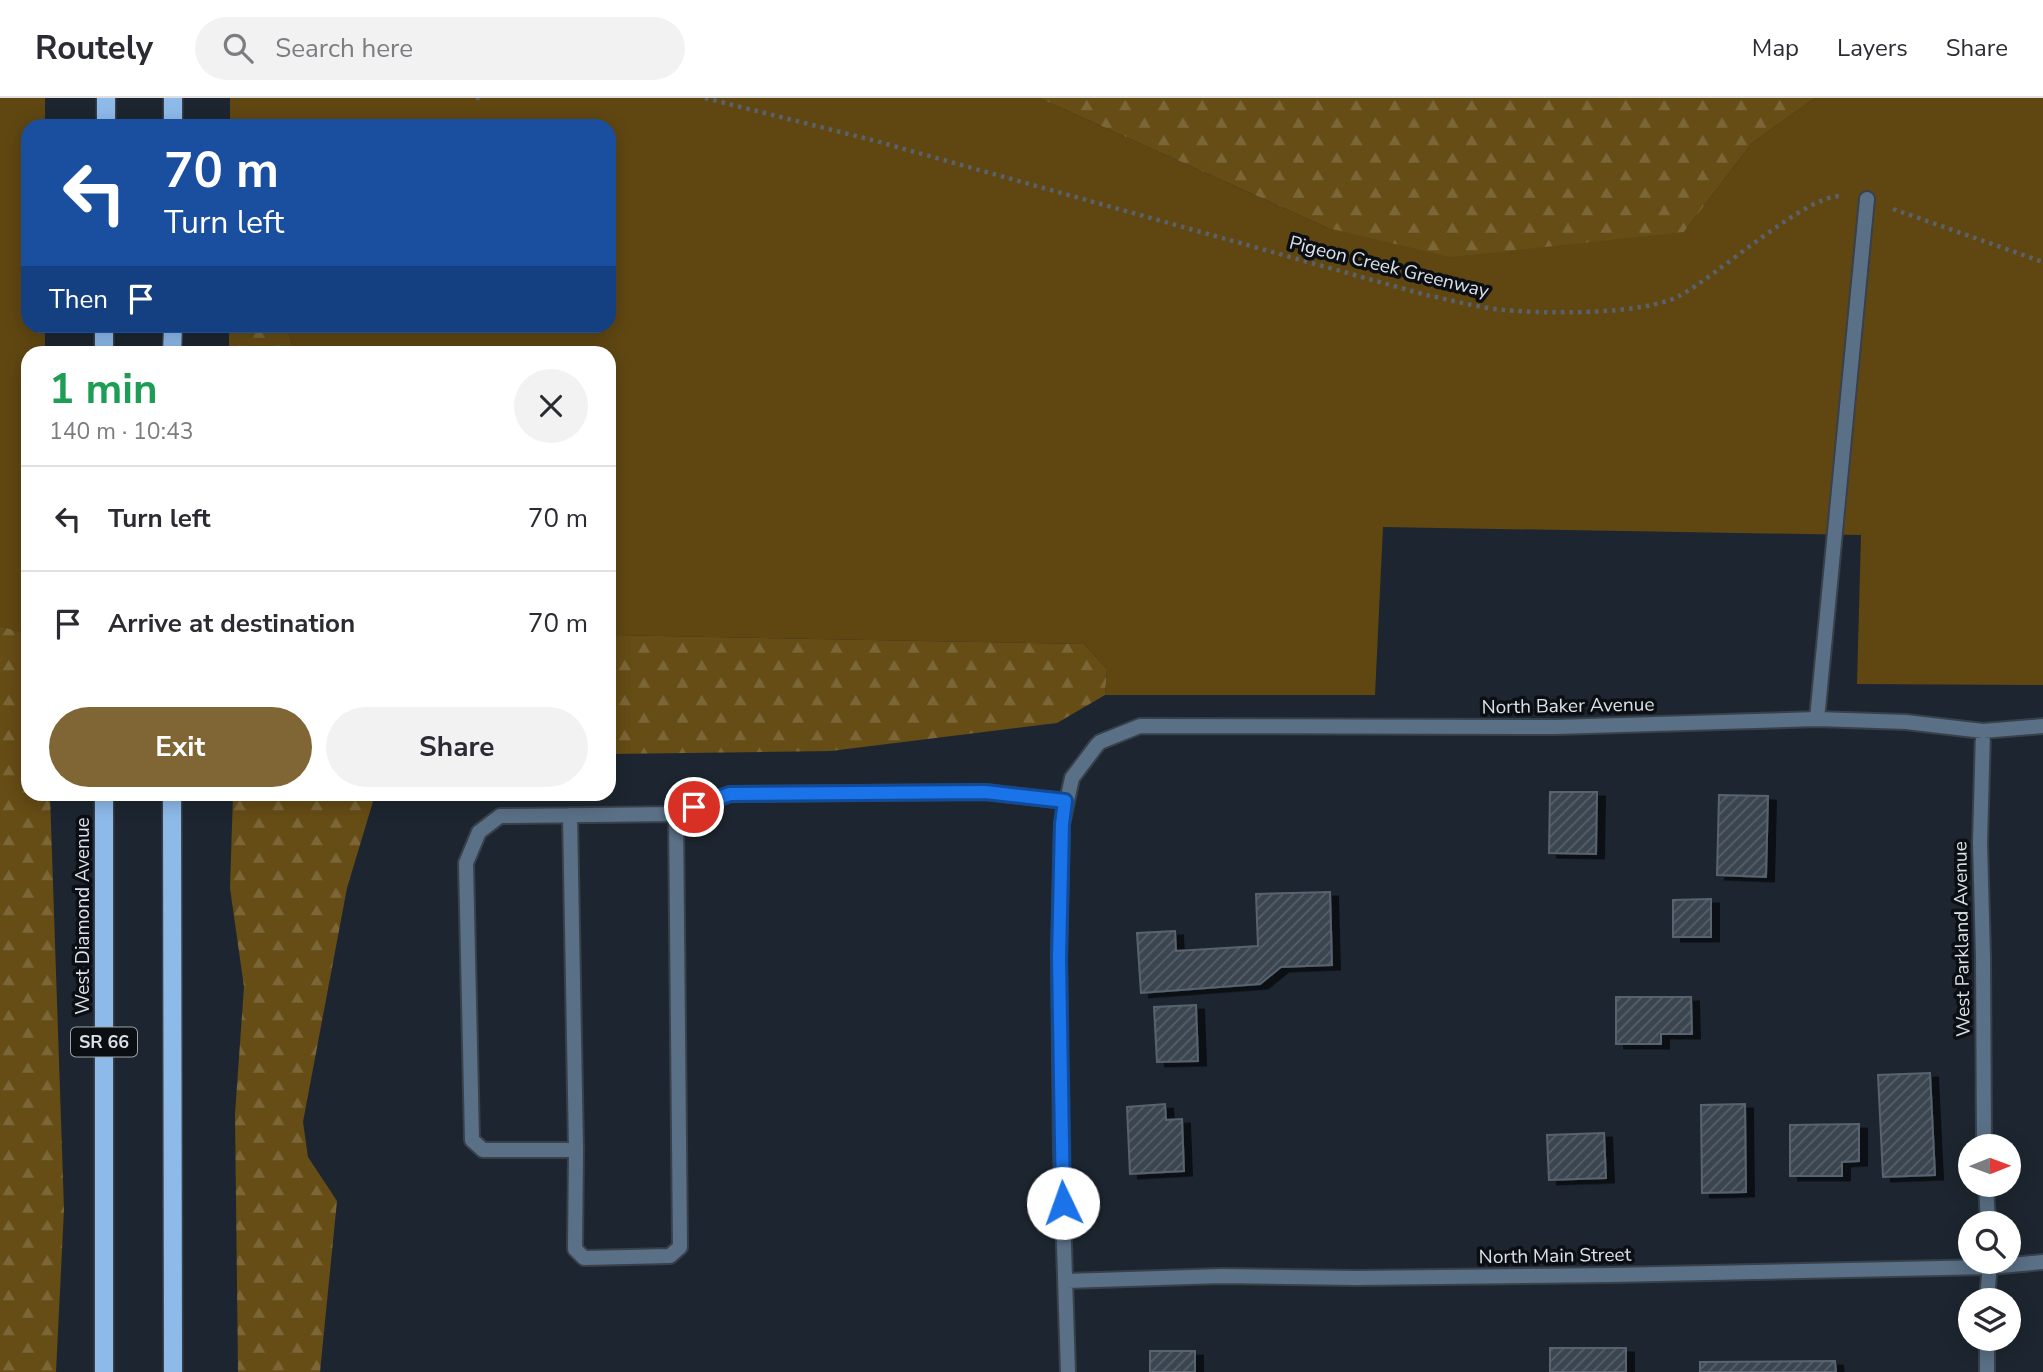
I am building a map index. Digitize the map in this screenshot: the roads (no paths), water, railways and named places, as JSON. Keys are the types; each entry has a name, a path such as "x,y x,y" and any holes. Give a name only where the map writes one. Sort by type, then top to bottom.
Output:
{"main road":[{"path":"106,98 106,119"},
{"path":"173,98 173,119"},
{"name":"West Diamond Avenue","path":"104,801 104,1372"},
{"path":"172,801 173,1372"}],"street":[{"path":"1817,719 1867,199"},
{"name":"North Baker Avenue","path":"1065,801 1072,778 1100,742 1140,726 1556,726 1817,719 1906,722 1983,731 2043,726"},
{"name":"West Parkland Avenue","path":"1983,731 1980,843 1984,1134"},
{"path":"576,1150 483,1150 472,1140 466,863 479,832 500,816 676,814 730,794 985,792 1065,801 1062,824 1059,972 1068,1372"},
{"path":"570,815 576,1150 575,1249 584,1258 670,1256 680,1247 676,814"},
{"name":"North Main Street","path":"2021,1263 2043,1262"},
{"name":"North Main Street","path":"1066,1281 1222,1276 1357,1278 1624,1275 1958,1265"},
{"path":"1987,1351 1987,1372"}]}
